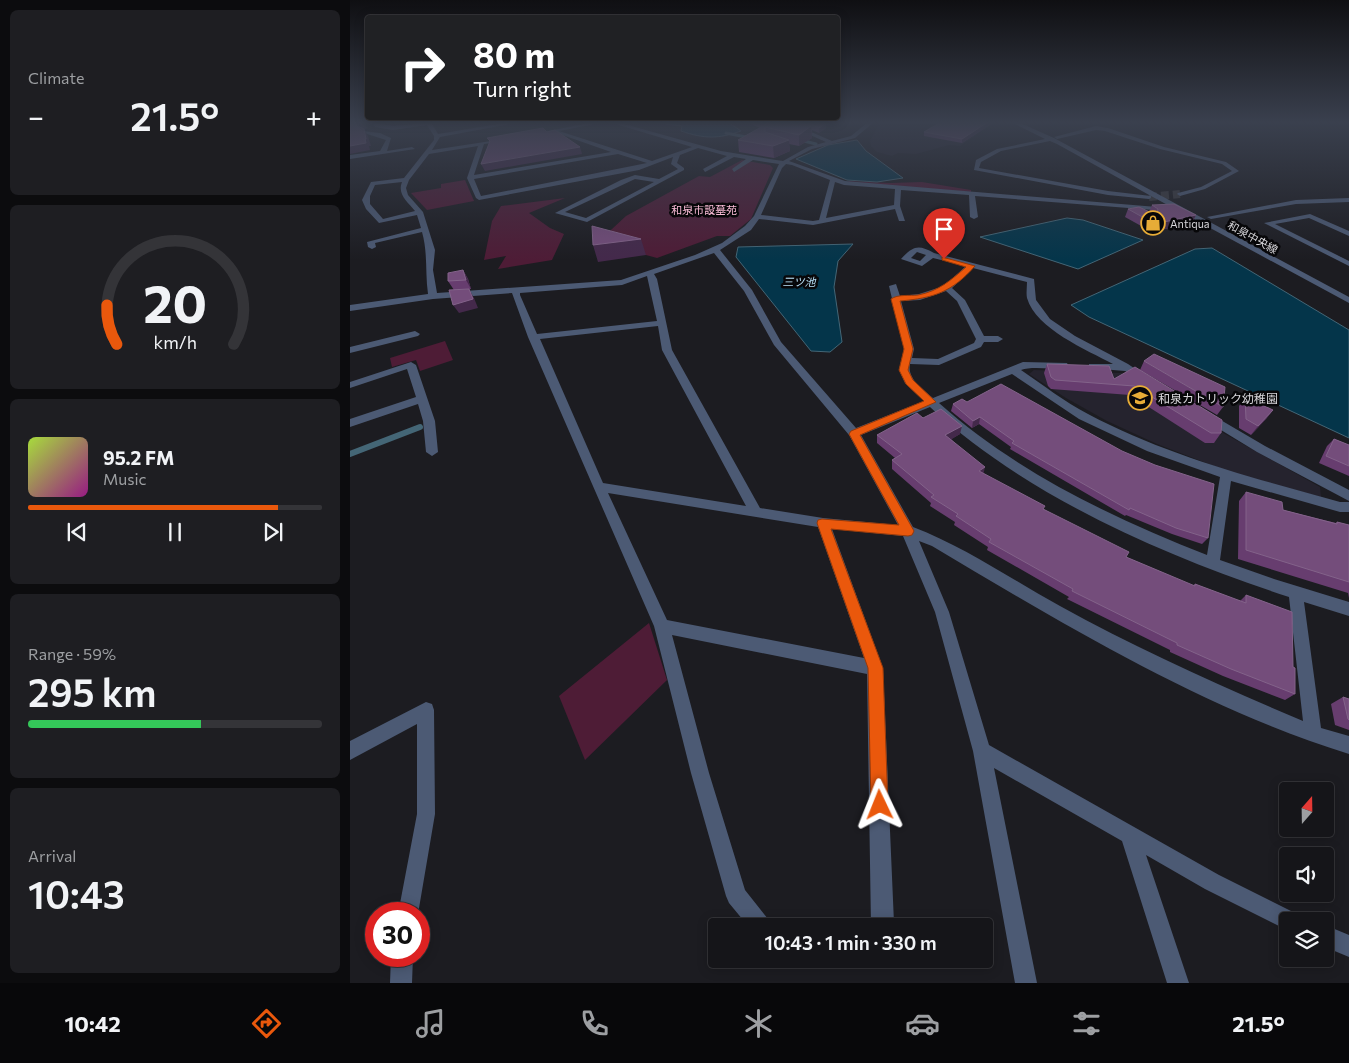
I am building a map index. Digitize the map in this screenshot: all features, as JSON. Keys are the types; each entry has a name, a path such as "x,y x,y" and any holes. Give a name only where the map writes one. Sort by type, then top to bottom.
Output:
{"street":[{"path":"415,168 406,180 403,188 405,195 420,212 431,250 429,270 433,296"},
{"path":"473,168 470,178 479,198 639,168"},
{"path":"470,178 528,168"},
{"path":"661,181 635,177 558,213 587,220 661,181 682,169 680,168"},
{"path":"705,170 709,168"},
{"path":"350,308 433,296 622,282 650,274 716,250 735,239 757,217 780,168"},
{"path":"808,168 844,183 1181,209"},
{"path":"976,168 1108,193 1149,197"},
{"name":"和泉中央線","path":"1108,168 1349,300"},
{"name":"和泉中央線","path":"1114,168 1210,217 1349,292"},
{"path":"1180,194 1203,188 1236,171 1231,168"},
{"path":"822,222 833,179"},
{"path":"406,180 373,183 366,194 367,207 382,221 420,212"},
{"path":"898,188 897,206 902,219"},
{"path":"972,194 974,218"},
{"path":"1332,200 1349,207"},
{"path":"1210,217 1296,202 1349,200"},
{"path":"757,217 813,223 897,206"},
{"path":"1129,206 1143,215"},
{"path":"1349,234 1310,216 1268,224 1349,264"},
{"path":"372,247 371,242 425,229"},
{"path":"716,250 748,290 777,343 854,434 908,531 942,612 982,751 1026,983"},
{"path":"931,255 1031,281 1031,298 1038,312 1050,324 1152,383"},
{"path":"895,299 920,297 947,288 971,266"},
{"path":"650,274 653,279 667,350 756,512"},
{"path":"893,286 909,349 904,370 909,382 970,436 1024,472 1101,516 1212,564 1296,594 1349,609"},
{"path":"947,288 961,300 981,338"},
{"path":"516,291 515,294 533,337 662,626 700,773 736,896 754,918"},
{"path":"533,337 661,323"},
{"path":"350,350 415,334"},
{"path":"981,338 998,339"},
{"path":"906,361 939,362 978,345 981,338"},
{"path":"854,434 1027,364 1127,368"},
{"path":"350,385 411,365 429,421 432,452"},
{"path":"1012,369 1083,416 1151,448 1226,475 1340,507 1349,507"},
{"path":"350,423 422,399"},
{"path":"1194,408 1261,448 1349,496"},
{"path":"1212,564 1226,475"},
{"path":"599,488 822,523 908,531 937,542 1055,611 1202,687 1313,734 1349,745"},
{"path":"822,523 876,668 883,918"},
{"path":"1296,594 1313,734"},
{"path":"662,626 876,668"},
{"path":"350,750 426,710 426,814 410,902"},
{"path":"982,751 1212,882 1279,916"},
{"path":"1130,836 1178,983"},
{"path":"1334,940 1349,946"},
{"path":"401,983 402,967"}],"shaded area":[{"path":"1034,370 1121,373 1135,377 1225,434 1320,487 1321,497 1227,471 1157,444 1107,421 1066,398 1029,374"}],"green space":[{"name":"和泉市設墓苑","path":"727,168 773,168 751,219 730,236 717,236 657,258 598,242 626,216 699,176 710,177"},
{"path":"465,180 474,201 427,210 411,193 441,188 441,184"},
{"path":"848,182 922,182 971,190 971,192"},
{"path":"565,198 529,213 550,228 564,234 552,260 498,269 506,256 484,260 492,221 501,206"},
{"path":"445,341 453,360 420,371 416,360 392,367 390,358"},
{"path":"649,623 667,680 585,760 559,696"}],"water":[{"path":"818,168 889,168 903,178 877,182 847,180"},
{"path":"1067,218 1083,220 1143,240 1078,269 980,237"},
{"name":"三ツ池","path":"853,244 838,261 834,287 842,342 830,352 811,351 736,257 738,247"},
{"path":"1212,248 1349,330 1349,438 1089,317 1071,305 1195,249"}],"building":[{"path":"1174,204 1196,215 1155,224 1128,209 1139,207 1156,215 1158,209 1152,205"},
{"path":"592,226 641,239 593,245"},
{"path":"463,270 466,280 448,281 448,273"},
{"path":"469,289 473,299 453,305 449,290"},
{"path":"1154,354 1225,387 1223,407 1144,361"},
{"path":"1047,364 1109,366 1114,379 1135,367 1222,420 1221,433 1211,433 1134,386 1055,380 1051,377"},
{"path":"1001,384 1122,451 1155,465 1214,484 1208,538 1176,528 1130,508 1129,510 1012,443 1014,441 980,417 973,421 953,404 962,399 967,402"},
{"path":"1245,397 1273,410 1258,426 1246,419"},
{"path":"941,409 962,426 945,435 985,467 979,471 1045,506 1043,509 1129,552 1126,557 1195,586 1195,584 1246,603 1246,595 1292,612 1295,694 1177,645 1177,643 1072,591 1073,589 989,542 991,539 956,516 958,514 931,497 934,495 892,460 902,454 877,435 917,413 923,418"},
{"path":"1334,439 1349,445 1349,466 1326,456"},
{"path":"1246,492 1282,502 1283,510 1337,524 1337,522 1349,525 1349,582 1246,550"},
{"path":"1343,697 1349,699 1349,720 1348,719"}],"waterway":[{"path":"350,454 420,427"}],"tunnel":[{"path":"1149,197 1180,194"}],"place":[{"name":"Antiqua","path":"1153,223"},
{"name":"和泉カトリック幼稚園","path":"1140,398"}],"route":[{"path":"880,805 876,668 822,523 908,531 854,434 931,402 909,382 904,370 909,349 895,299 920,297 947,288 971,266 944,259"}]}
